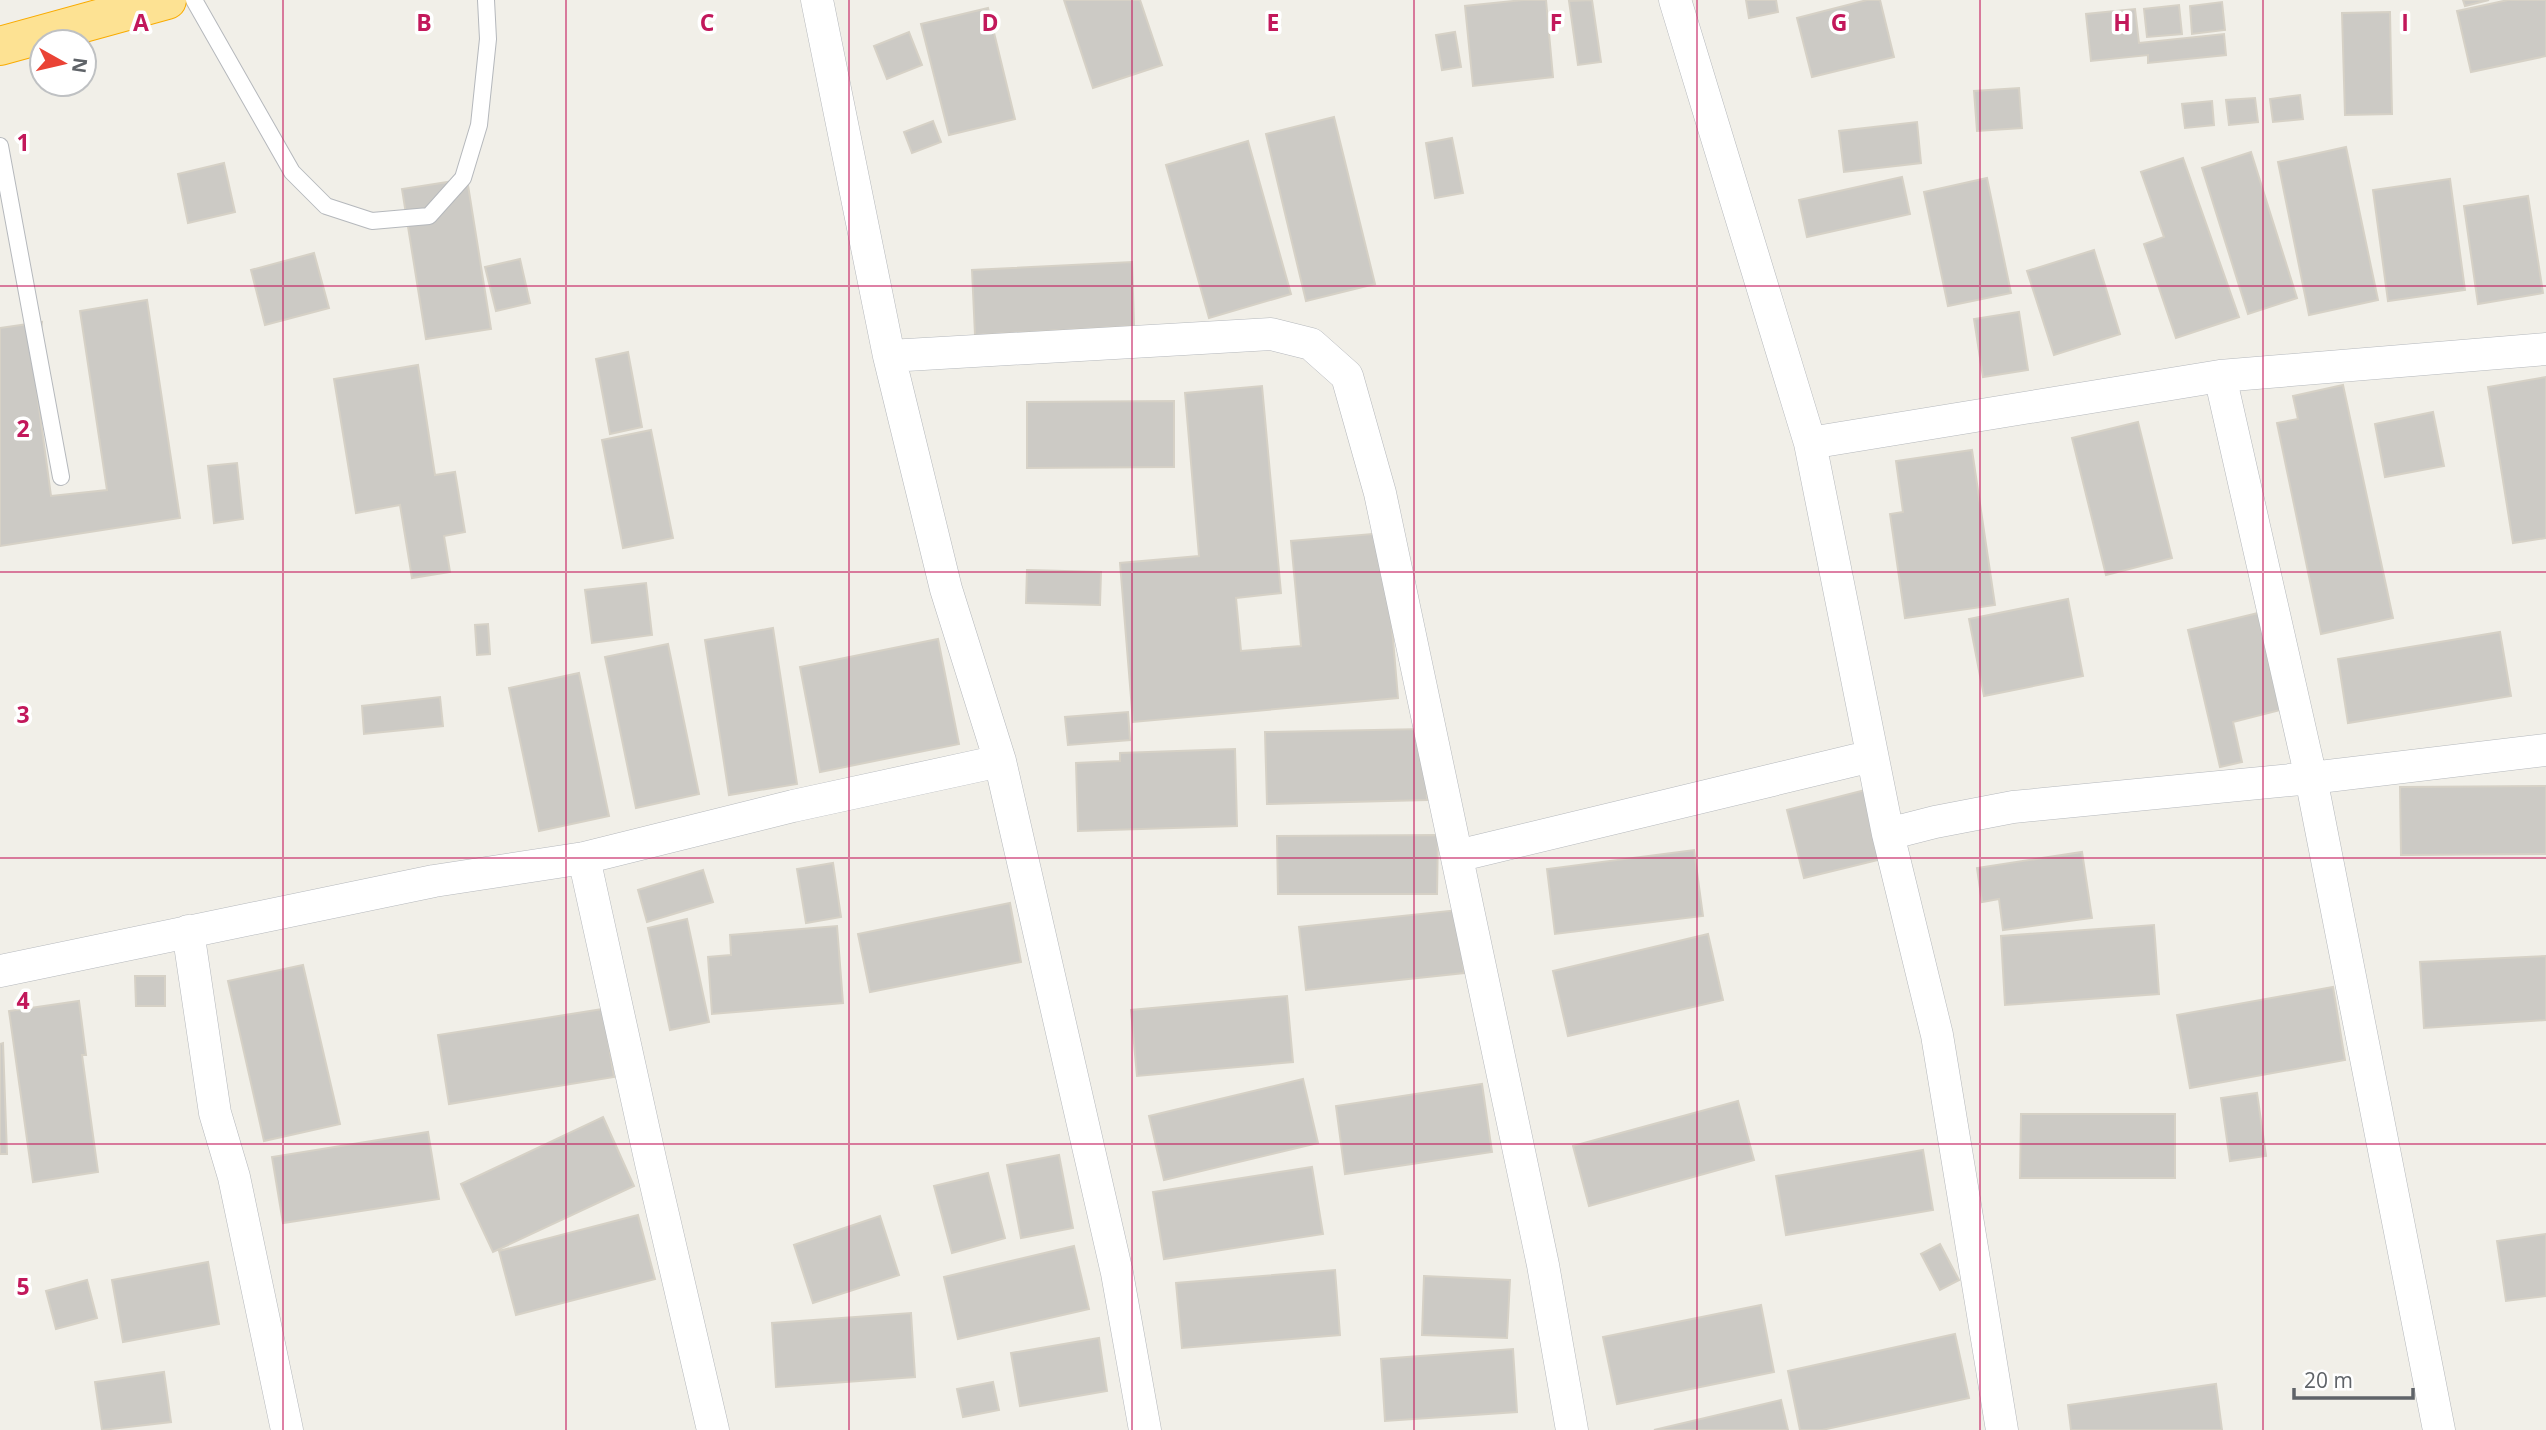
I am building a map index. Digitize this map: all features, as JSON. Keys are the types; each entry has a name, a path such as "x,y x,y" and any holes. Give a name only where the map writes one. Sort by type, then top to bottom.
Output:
{"highway":[{"path":"0,47 167,0"}],"street":[{"path":"817,0 889,356 946,589 1000,761 1117,1273 1145,1430"},
{"path":"1675,0 1810,443 1888,834 1937,1035 2002,1430"},
{"path":"889,356 1271,334 1311,344 1347,376 1380,493 1543,1265 1572,1430"},
{"path":"1810,443 2220,376 2546,349"},
{"path":"2220,376 2312,778 2439,1430"},
{"path":"1888,834 2013,807 2312,778 2546,750"},
{"path":"1457,856 1872,756"},
{"path":"0,971 434,881 584,858 793,806 1000,761"},
{"path":"584,858 713,1430"},
{"path":"188,931 215,1113 234,1177 287,1430"}],"lane":[{"path":"194,0 292,172 326,205 372,221 429,216 463,178 479,125 488,38 486,0"},
{"path":"0,146 61,477"}],"building":[{"path":"1064,0 1140,0 1162,65 1093,88"},
{"path":"1546,0 1553,77 1473,86 1465,6"},
{"path":"1592,0 1601,62 1578,65 1569,1"},
{"path":"1746,0 1776,0 1778,12 1749,18"},
{"path":"1867,0 1880,0 1894,57 1812,77 1797,18"},
{"path":"2463,0 2489,0 2465,6"},
{"path":"2508,0 2546,0 2546,56 2471,72 2457,11"},
{"path":"2222,2 2225,30 2192,34 2190,6"},
{"path":"2179,5 2182,34 2147,37 2144,9"},
{"path":"988,8 1015,119 949,135 921,24"},
{"path":"2135,9 2139,43 2224,34 2226,55 2148,63 2148,55 2091,61 2086,14"},
{"path":"2390,12 2392,114 2345,115 2342,13"},
{"path":"909,32 922,65 887,79 874,46"},
{"path":"1455,32 1461,67 1442,70 1436,35"},
{"path":"2019,88 2022,128 1977,131 1974,91"},
{"path":"2300,95 2303,119 2273,122 2270,99"},
{"path":"2255,98 2258,122 2229,125 2226,100"},
{"path":"2212,101 2214,125 2185,128 2182,104"},
{"path":"1334,117 1375,284 1306,301 1266,134"},
{"path":"933,121 941,142 912,153 904,132"},
{"path":"1917,122 1921,163 1844,172 1839,131"},
{"path":"1452,138 1463,193 1435,198 1426,143"},
{"path":"1248,141 1291,294 1209,318 1166,165"},
{"path":"2346,147 2378,300 2309,315 2278,162"},
{"path":"2251,152 2297,298 2248,314 2202,168"},
{"path":"2183,158 2239,317 2176,338 2144,244 2164,237 2141,172"},
{"path":"224,163 235,212 188,223 178,174"},
{"path":"1902,177 1910,214 1807,237 1799,200"},
{"path":"1987,178 2011,293 1948,306 1924,192"},
{"path":"467,179 491,329 426,339 402,189"},
{"path":"2450,179 2465,290 2388,301 2373,190"},
{"path":"2528,196 2543,293 2478,304 2464,206"},
{"path":"2094,250 2120,334 2054,355 2027,271"},
{"path":"314,253 329,308 265,325 251,270"},
{"path":"520,259 530,303 496,311 485,267"},
{"path":"1132,262 1134,326 975,335 972,270"},
{"path":"147,300 180,518 0,546 0,328 42,322 35,378 51,496 107,490 80,311"},
{"path":"2019,312 2028,370 1983,377 1974,319"},
{"path":"628,352 642,427 610,434 596,359"},
{"path":"418,365 435,475 455,472 465,532 444,536 450,572 412,578 400,505 356,513 334,379"},
{"path":"2546,377 2546,538 2513,543 2488,387"},
{"path":"2343,385 2393,618 2321,634 2277,423 2298,419 2293,396"},
{"path":"1262,386 1281,593 1236,598 1241,651 1301,646 1291,541 1384,533 1398,698 1133,722 1120,563 1199,556 1185,393"},
{"path":"1174,401 1174,467 1027,468 1027,402"},
{"path":"2433,412 2444,466 2385,477 2375,424"},
{"path":"2138,422 2172,558 2106,575 2072,438"},
{"path":"651,430 673,538 623,548 602,440"},
{"path":"1972,450 1995,605 1905,618 1890,514 1903,512 1896,461"},
{"path":"237,463 243,519 214,523 208,466"},
{"path":"1027,570 1101,572 1100,605 1026,603"},
{"path":"646,583 652,635 592,643 585,590"},
{"path":"2068,599 2083,676 1984,696 1969,619"},
{"path":"2258,613 2280,710 2233,722 2242,762 2220,767 2188,630"},
{"path":"488,624 490,654 477,655 475,625"},
{"path":"773,628 797,784 729,795 705,640"},
{"path":"2500,632 2511,696 2348,723 2338,659"},
{"path":"938,639 959,744 820,772 800,667"},
{"path":"668,644 699,794 636,808 605,657"},
{"path":"579,673 609,816 539,831 509,688"},
{"path":"440,697 443,726 364,734 362,706"},
{"path":"1128,712 1130,740 1068,745 1065,717"},
{"path":"1425,729 1427,800 1267,804 1265,732"},
{"path":"1235,749 1237,826 1078,831 1076,763 1120,761 1120,753"},
{"path":"2546,786 2546,854 2401,855 2400,787"},
{"path":"1873,788 1890,857 1804,878 1787,810"},
{"path":"1438,835 1437,894 1278,894 1277,836"},
{"path":"1694,850 1703,916 1555,934 1547,869"},
{"path":"2082,852 2092,918 2003,930 1999,899 1982,902 1977,868"},
{"path":"833,863 841,917 806,923 797,869"},
{"path":"703,870 713,902 647,922 638,890"},
{"path":"1010,903 1021,962 870,992 858,934"},
{"path":"1458,910 1464,973 1306,990 1299,927"},
{"path":"687,919 709,1022 670,1030 648,928"},
{"path":"2154,925 2159,994 2005,1005 2001,936"},
{"path":"837,926 843,1003 712,1014 708,957 731,955 730,935"},
{"path":"1708,934 1723,1000 1568,1036 1553,971"},
{"path":"2546,956 2546,1020 2424,1028 2420,962"},
{"path":"303,965 340,1124 264,1141 228,981"},
{"path":"135,976 165,976 165,1006 136,1006"},
{"path":"2333,987 2345,1060 2190,1088 2177,1015"},
{"path":"1287,996 1293,1062 1137,1076 1131,1010"},
{"path":"79,1001 86,1055 82,1055 98,1172 33,1182 9,1011"},
{"path":"603,1009 614,1077 449,1104 438,1035"},
{"path":"3,1043 7,1154 0,1154 0,1044"},
{"path":"1303,1079 1318,1143 1164,1180 1149,1116"},
{"path":"1482,1084 1492,1152 1345,1174 1336,1106"},
{"path":"2257,1093 2266,1156 2230,1161 2221,1098"},
{"path":"1738,1101 1754,1160 1589,1206 1573,1146"},
{"path":"2021,1114 2175,1114 2175,1178 2020,1178"},
{"path":"603,1117 634,1186 493,1252 461,1184"},
{"path":"428,1132 439,1199 283,1223 272,1157"},
{"path":"1923,1150 1933,1210 1786,1235 1776,1176"},
{"path":"1059,1155 1073,1228 1021,1238 1007,1165"},
{"path":"1312,1167 1323,1234 1164,1259 1153,1192"},
{"path":"988,1173 1005,1238 952,1253 934,1186"},
{"path":"638,1215 655,1279 516,1315 499,1251"},
{"path":"880,1216 899,1275 813,1303 794,1245"},
{"path":"2546,1234 2546,1296 2506,1301 2497,1241"},
{"path":"1940,1244 1959,1280 1940,1290 1921,1254"},
{"path":"1074,1246 1089,1309 958,1339 944,1277"},
{"path":"208,1262 219,1324 123,1342 112,1280"},
{"path":"1335,1270 1340,1335 1182,1348 1176,1283"},
{"path":"1424,1276 1510,1280 1507,1338 1422,1335"},
{"path":"87,1280 97,1318 56,1329 46,1291"},
{"path":"1761,1305 1774,1372 1617,1404 1603,1337"},
{"path":"911,1313 915,1377 776,1387 772,1323"},
{"path":"1955,1334 1969,1398 1822,1430 1800,1430 1788,1371"},
{"path":"1099,1338 1107,1391 1020,1406 1011,1353"},
{"path":"1513,1349 1517,1412 1385,1421 1381,1359"},
{"path":"164,1372 171,1422 102,1430 95,1382"},
{"path":"993,1382 999,1410 963,1417 957,1389"},
{"path":"2216,1384 2222,1430 2071,1430 2068,1405"},
{"path":"1781,1400 1788,1430 1654,1430"}]}
